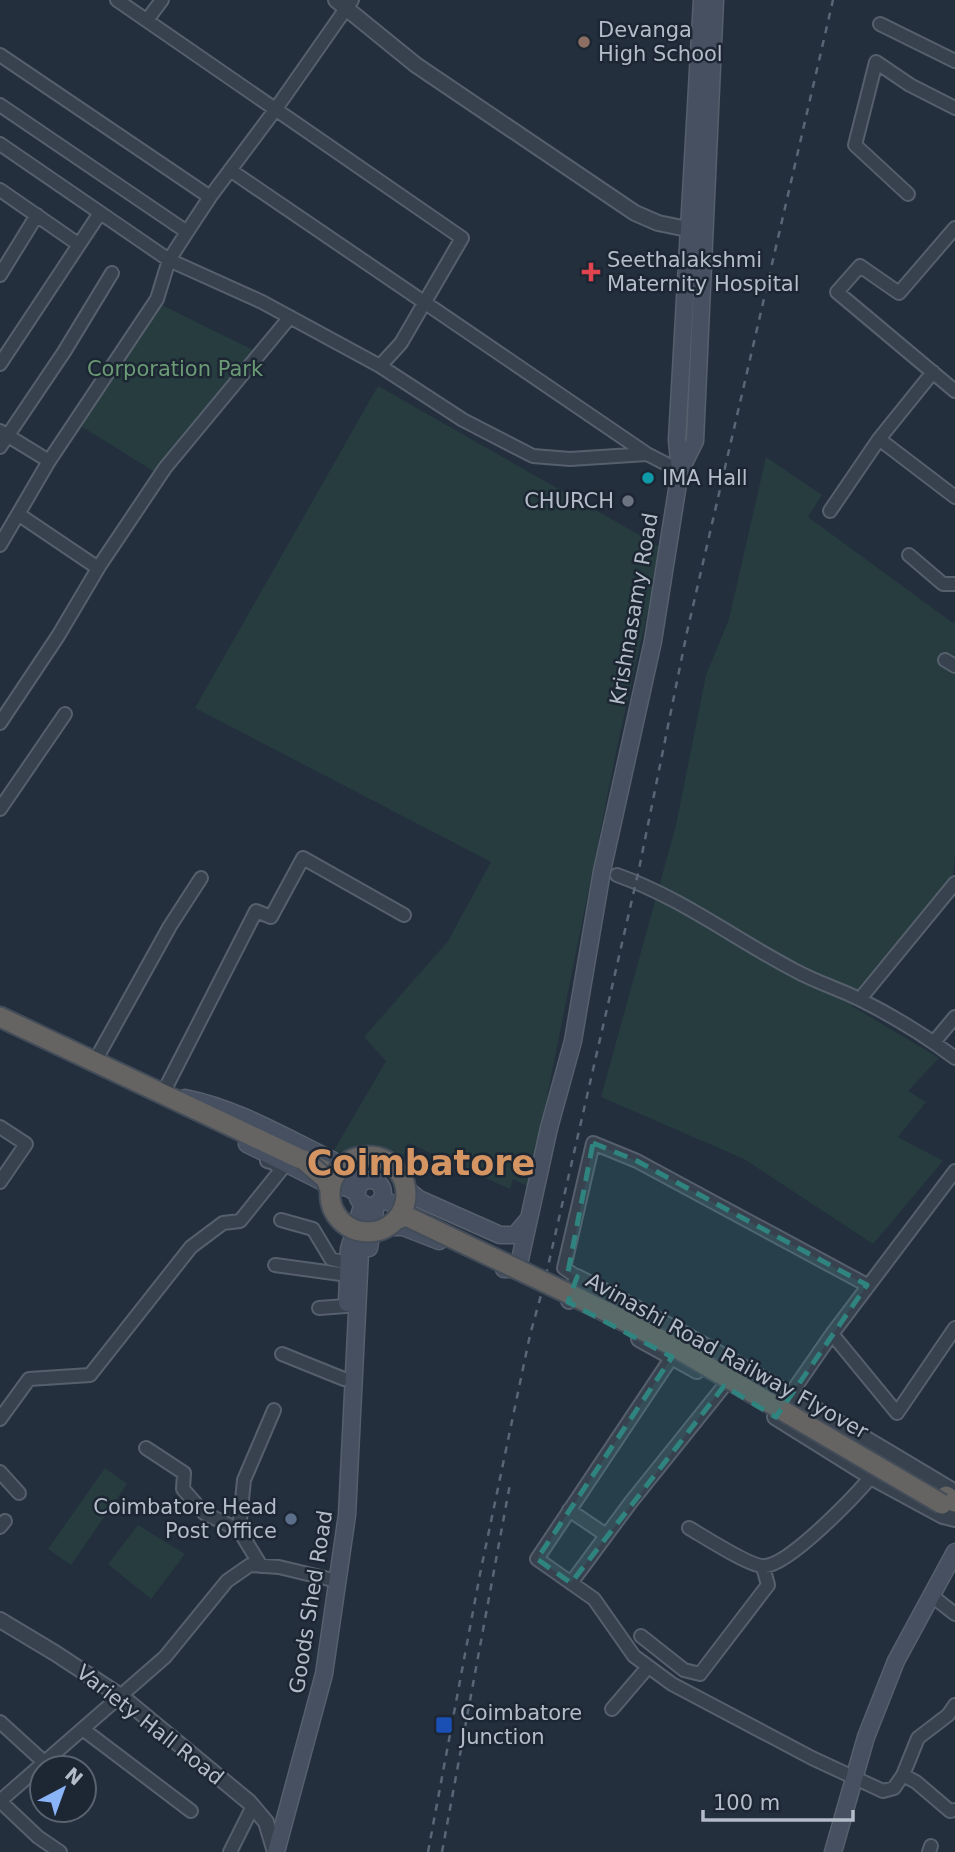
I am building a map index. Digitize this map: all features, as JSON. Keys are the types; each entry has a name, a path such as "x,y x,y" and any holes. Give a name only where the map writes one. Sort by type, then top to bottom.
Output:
{"highway":[{"path":"0,1017 166,1094 265,1147 304,1160 326,1179 334,1181"},
{"path":"358,1158 382,1159 393,1166 401,1176 399,1208 370,1232 350,1228 341,1221 330,1201 334,1181 346,1163 358,1158"},
{"name":"Avinashi Road Railway Flyover","path":"399,1208 422,1212 684,1342 951,1504"}],"main road":[{"name":"Krishnasamy Road","path":"399,1208 403,1227 499,1269 512,1269 519,1264 573,1041 602,871 653,641 680,471 677,440 697,231 702,0"},
{"path":"697,231 715,0"},
{"path":"166,1094 235,1113 336,1162 368,1196 369,1248 361,1414 351,1437"},
{"path":"265,1147 321,1181 348,1188 399,1208 419,1199 500,1235 515,1236 530,1215"},
{"path":"351,1437 342,1410 348,1269 350,1241 368,1196"},
{"path":"351,1437 361,1232"},
{"path":"769,1395 784,1405"},
{"name":"Goods Shed Road","path":"276,1852 324,1674 347,1515 351,1437"},
{"path":"833,1852 866,1737 896,1661 955,1552"}],"street":[{"path":"117,0 462,238 401,343 380,366"},
{"path":"147,20 162,0"},
{"path":"0,545 49,461 157,299 169,260 210,197 275,110 345,3 416,65 635,213 658,223 697,231"},
{"path":"880,24 955,61"},
{"path":"0,55 210,197"},
{"path":"908,194 855,145 876,62 909,86 955,108"},
{"path":"0,105 187,232"},
{"path":"0,144 169,260 290,317 380,366 463,420 533,456 570,460 647,454"},
{"path":"230,170 647,454 680,471"},
{"path":"0,190 78,244"},
{"path":"0,363 100,213"},
{"path":"0,275 37,215"},
{"path":"955,229 899,293 860,266 837,292 955,391"},
{"path":"49,461 2,438 64,352 112,273"},
{"path":"0,723 165,468 290,317"},
{"path":"830,511 879,439 933,372"},
{"path":"879,439 955,497"},
{"path":"18,514 98,568"},
{"path":"909,555 943,584 955,583"},
{"path":"0,808 65,715"},
{"path":"166,1094 256,911 271,917 303,858 404,915"},
{"path":"617,875 650,887 796,971 860,999 934,1042 955,1058"},
{"path":"95,1061 170,926 201,878"},
{"path":"860,999 955,883"},
{"path":"934,1042 955,1017"},
{"path":"0,1127 26,1144 1,1179"},
{"path":"577,1277 568,1302 724,1386 784,1405 871,1477 943,1516 951,1504 784,1405 664,1321 564,1268 593,1143 637,1161 867,1285"},
{"path":"0,1419 29,1379 90,1375 191,1247 223,1223 240,1221 281,1170 274,1163 257,1157 253,1152 265,1147"},
{"path":"784,1405 867,1285 955,1171"},
{"path":"282,1220 313,1229 331,1259 348,1269"},
{"path":"275,1265 348,1269"},
{"path":"319,1308 346,1306"},
{"path":"832,1334 897,1413 955,1328"},
{"path":"282,1354 344,1379"},
{"path":"672,1357 537,1559 594,1599 634,1656 672,1684 883,1791 894,1788 903,1775 918,1738 953,1711"},
{"path":"571,1583 724,1386"},
{"path":"239,1530 244,1480 274,1410"},
{"path":"146,1448 184,1473 183,1489 204,1513 239,1530 261,1566"},
{"path":"0,1472 19,1493"},
{"path":"689,1528 763,1567 780,1562 794,1551 852,1499 871,1477"},
{"path":"569,1510 606,1535"},
{"path":"56,1754 165,1657 227,1581 250,1564 279,1567 337,1581"},
{"path":"641,1636 684,1670 701,1674 768,1585 763,1567"},
{"path":"932,1595 955,1614"},
{"name":"Variety Hall Road","path":"0,1620 122,1697 253,1806 267,1822 276,1852"},
{"path":"612,1709 648,1667"},
{"path":"0,1722 35,1754"},
{"path":"84,1730 191,1811"},
{"path":"903,1775 916,1782 950,1811 955,1810"},
{"path":"28,1777 0,1801 38,1837 60,1852"},
{"path":"230,1852 253,1806"}],"highlighted area":[{"path":"593,1143 637,1161 867,1285 776,1417 724,1386 571,1583 537,1559 672,1357 568,1302 577,1277 568,1272"}],"green space":[{"name":"Corporation Park","path":"158,303 255,351 155,472 79,425"},
{"path":"378,386 662,548 618,743 529,1187 513,1179 510,1189 408,1143 403,1157 369,1147 332,1154 386,1061 364,1037 448,941 491,862 195,708"},
{"path":"766,457 822,495 808,517 953,623 955,621 953,875 852,1006 939,1058 908,1091 926,1102 898,1137 943,1161 873,1244 744,1159 601,1097 676,825 706,675 729,619"},
{"path":"105,1468 127,1484 71,1565 48,1549"},
{"path":"138,1525 185,1554 151,1599 108,1564"}],"railway":[{"path":"428,1852 480,1574 530,1335 639,869 687,632 833,0"},
{"path":"442,1852 510,1484"}],"place":[{"name":"Devanga High School","path":"584,42"},
{"name":"Seethalakshmi Maternity Hospital","path":"591,272"},
{"name":"IMA Hall","path":"648,478"},
{"name":"CHURCH","path":"628,501"},
{"name":"Coimbatore Head Post Office","path":"291,1519"},
{"name":"Coimbatore Junction","path":"444,1725"}],"district":[{"name":"Coimbatore","path":"421,1163"}]}
